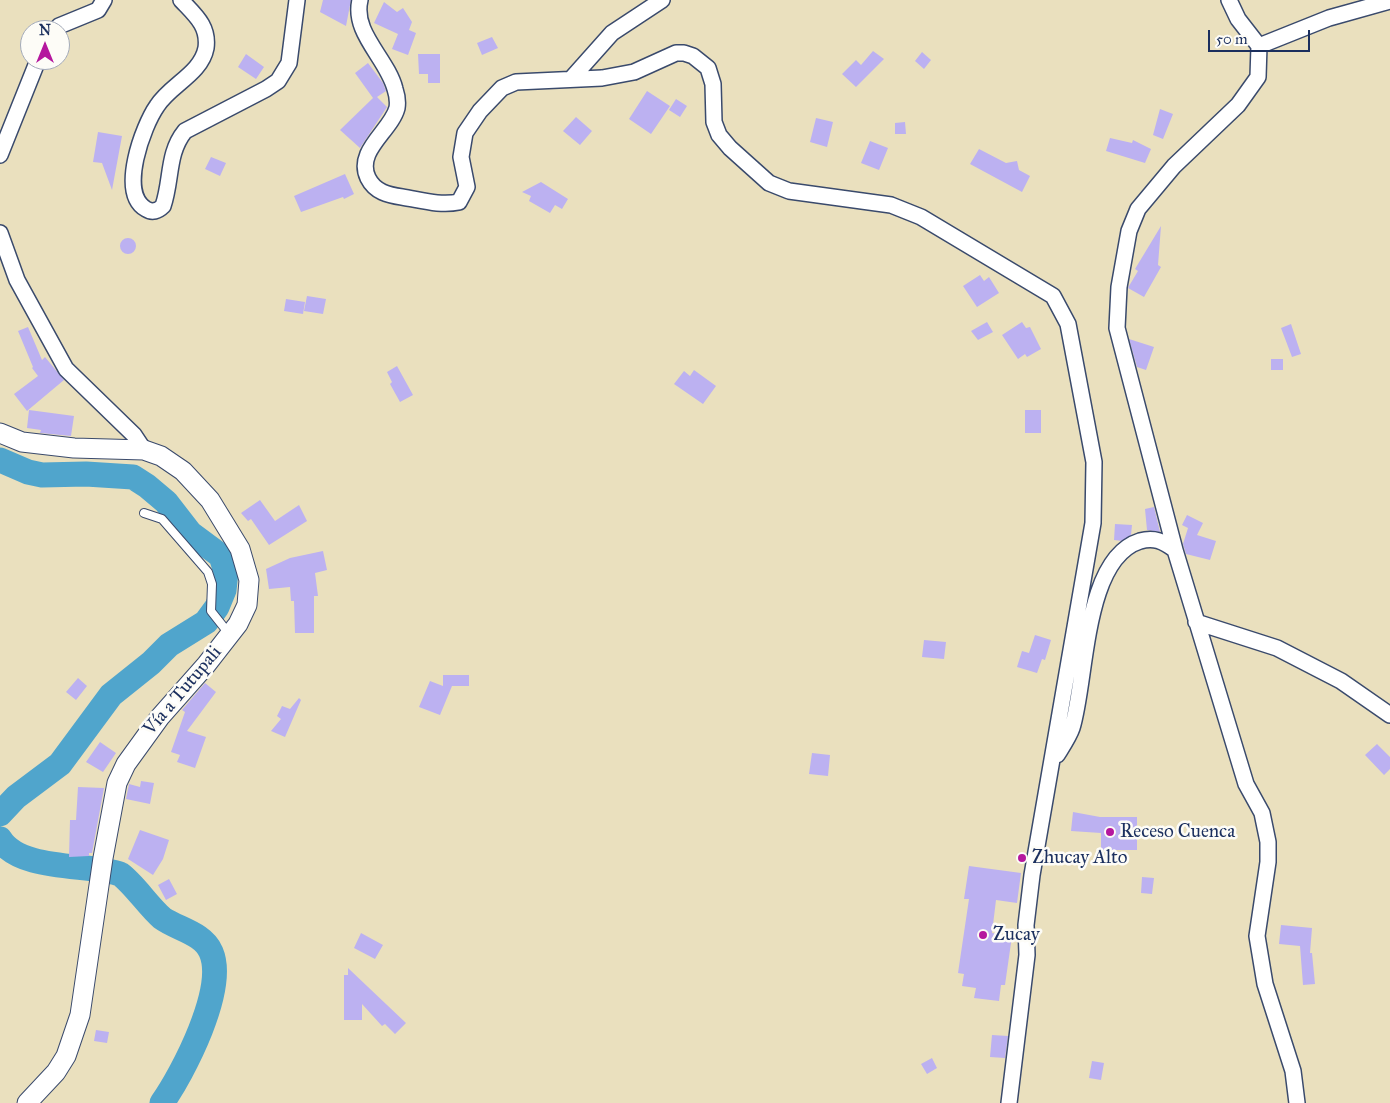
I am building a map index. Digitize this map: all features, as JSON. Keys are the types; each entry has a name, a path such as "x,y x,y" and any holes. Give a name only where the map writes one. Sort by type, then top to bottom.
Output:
{"street":[{"path":"70,21 98,10 104,0"},
{"path":"180,0 202,22 205,30 206,50 201,62 157,105 138,146 134,186 139,202 151,211 159,210 163,206 172,154 176,142 185,131 266,89 283,73 289,63 292,48 297,0"},
{"path":"360,0 359,22 391,76 397,98 398,106 394,117 370,150 365,164 370,183 385,195 448,204 458,202 467,186 461,157 465,133 502,88 516,82 602,78 634,72 676,53 693,56 708,68 712,78 714,122 719,135 730,148 769,183 789,191 891,205 921,216 1053,296 1059,305 1068,324 1094,471 1093,523 1032,875 1026,925 1027,955 1009,1103"},
{"path":"570,80 612,33 662,0"},
{"path":"1229,0 1238,19 1259,46 1258,77 1238,105 1174,166 1138,209 1130,231 1119,287 1117,328 1174,550 1234,736 1246,784 1262,813 1268,842 1268,862 1258,936 1264,984 1293,1070 1297,1103"},
{"path":"1259,46 1328,18 1390,1"},
{"path":"0,155 34,70"},
{"path":"0,232 17,280 66,369 134,435 144,450"},
{"name":"Vía a Tutupali","path":"0,433 22,442 66,447 153,452 183,471 210,500 240,549 249,580 247,604 206,666 160,717 126,764 117,783 103,858 84,998 75,1032 66,1056 56,1072 27,1103"},
{"path":"1051,765 1071,730 1084,671 1088,629 1104,576 1116,557 1130,544 1148,539 1164,541 1174,550"},
{"path":"1196,622 1277,648 1341,681 1390,715"}],"lane":[{"path":"144,513 162,519 208,572 212,584 211,611 227,632"}],"building":[{"path":"323,0 351,0 346,26 320,12"},
{"path":"384,2 397,12 403,8 412,22 409,30 416,33 408,55 392,49 398,34 374,23"},
{"path":"492,37 498,48 482,55 477,43"},
{"path":"873,51 884,59 856,87 842,74 856,60 861,65"},
{"path":"922,52 931,60 924,69 915,61"},
{"path":"246,54 264,67 256,79 238,67"},
{"path":"418,54 440,54 440,83 428,83 428,74 419,74"},
{"path":"368,63 383,83 386,91 377,97 387,107 360,148 340,130 373,98 355,73"},
{"path":"647,91 670,106 651,134 629,119"},
{"path":"676,99 687,106 680,117 669,110"},
{"path":"1160,109 1173,114 1163,139 1153,135"},
{"path":"576,117 592,131 580,145 563,131"},
{"path":"816,118 833,122 827,147 810,142"},
{"path":"905,122 906,134 895,134 895,123"},
{"path":"98,132 122,136 112,190 102,163 93,162"},
{"path":"1110,138 1132,143 1133,140 1151,149 1145,163 1106,151"},
{"path":"870,141 888,148 879,170 861,163"},
{"path":"979,149 1006,163 1017,161 1019,170 1030,176 1022,192 970,164"},
{"path":"211,157 226,163 220,176 205,169"},
{"path":"345,174 354,194 344,199 343,197 301,212 294,196"},
{"path":"541,182 568,199 562,209 555,205 550,213 529,201 531,196 522,192"},
{"path":"1161,226 1158,265 1161,267 1144,297 1128,288 1138,271 1135,269"},
{"path":"128,238 134,240 136,246 134,252 128,254 122,252 120,246 122,240"},
{"path":"980,275 984,281 989,277 999,293 977,307 963,286"},
{"path":"307,296 326,299 323,314 304,311"},
{"path":"286,299 305,302 303,314 284,311"},
{"path":"987,322 993,332 978,340 971,331"},
{"path":"1022,322 1026,328 1030,327 1041,349 1027,357 1025,354 1018,359 1002,335"},
{"path":"1291,324 1301,354 1292,357 1281,328"},
{"path":"28,327 42,360 45,357 64,380 27,411 14,394 38,376 32,368 18,331"},
{"path":"1129,339 1154,347 1146,370 1137,367"},
{"path":"1271,359 1283,359 1283,370 1271,370"},
{"path":"397,366 413,395 400,402 390,384 392,382 387,372"},
{"path":"694,370 716,386 703,404 674,384 684,371 690,376"},
{"path":"29,410 74,416 71,436 40,433 41,430 27,428"},
{"path":"1025,410 1041,410 1041,433 1025,433"},
{"path":"260,500 275,521 299,505 307,521 269,545 251,519 248,521 241,513"},
{"path":"1154,507 1160,532 1147,530 1145,509"},
{"path":"1187,515 1203,523 1197,535 1216,541 1210,560 1186,554 1183,544 1188,528 1182,525"},
{"path":"1115,524 1132,525 1131,535 1122,541 1114,540"},
{"path":"323,551 327,570 315,573 318,596 314,596 314,633 295,633 294,601 291,601 290,587 269,589 266,569 290,558"},
{"path":"1035,635 1051,640 1045,660 1042,659 1037,673 1017,667 1022,651 1029,653"},
{"path":"924,640 946,642 944,659 922,657"},
{"path":"443,675 469,675 469,686 452,686 440,715 419,707 430,681 443,686"},
{"path":"78,678 87,686 76,700 66,692"},
{"path":"205,683 216,692 187,731 206,737 195,768 177,762 180,755 171,752 185,712 182,710"},
{"path":"299,698 301,700 285,737 271,731 281,719 277,716 282,706 290,709"},
{"path":"100,742 116,753 103,772 86,762"},
{"path":"1377,744 1390,757 1390,769 1384,775 1365,755"},
{"path":"812,753 830,755 828,776 809,774"},
{"path":"141,781 154,783 150,804 126,799 129,784 140,787"},
{"path":"78,787 104,788 92,853 89,853 89,856 69,857 70,820 76,820"},
{"name":"Receso Cuenca","path":"1073,812 1100,817 1137,817 1137,850 1101,850 1101,833 1071,831"},
{"path":"140,830 169,840 163,859 153,875 128,859"},
{"name":"Zucay","path":"969,866 1021,873 1017,903 996,900 992,933 1012,936 1005,985 1001,985 999,1001 974,998 976,988 962,986 964,974 958,973 969,899 964,899"},
{"path":"1142,877 1154,878 1152,894 1141,893"},
{"path":"169,879 177,894 166,900 158,885"},
{"path":"1281,925 1312,928 1310,953 1312,953 1315,984 1303,985 1300,946 1279,944"},
{"path":"361,933 383,945 375,959 354,948"},
{"path":"348,968 406,1023 395,1034 385,1024 382,1026 362,1004 362,1020 344,1020 344,975 348,975"},
{"path":"96,1030 109,1032 107,1043 94,1041"},
{"path":"992,1035 1008,1036 1005,1058 990,1057"},
{"path":"932,1058 937,1068 927,1074 921,1064"},
{"path":"1092,1061 1104,1063 1101,1080 1089,1078"}],"waterway":[{"path":"0,460 28,472 42,475 86,474 133,477 166,502 190,533 221,556 226,572 224,590 217,607 206,622 169,645 151,663 111,695 60,764 16,797 0,814"},
{"path":"0,839 8,848 32,860 120,874 162,918 202,940 211,952 214,968 213,987 208,1008 191,1052 162,1103"}],"place":[{"name":"Receso Cuenca","path":"1110,832"},
{"name":"Zhucay Alto","path":"1022,858"},
{"name":"Zucay","path":"983,935"}]}
